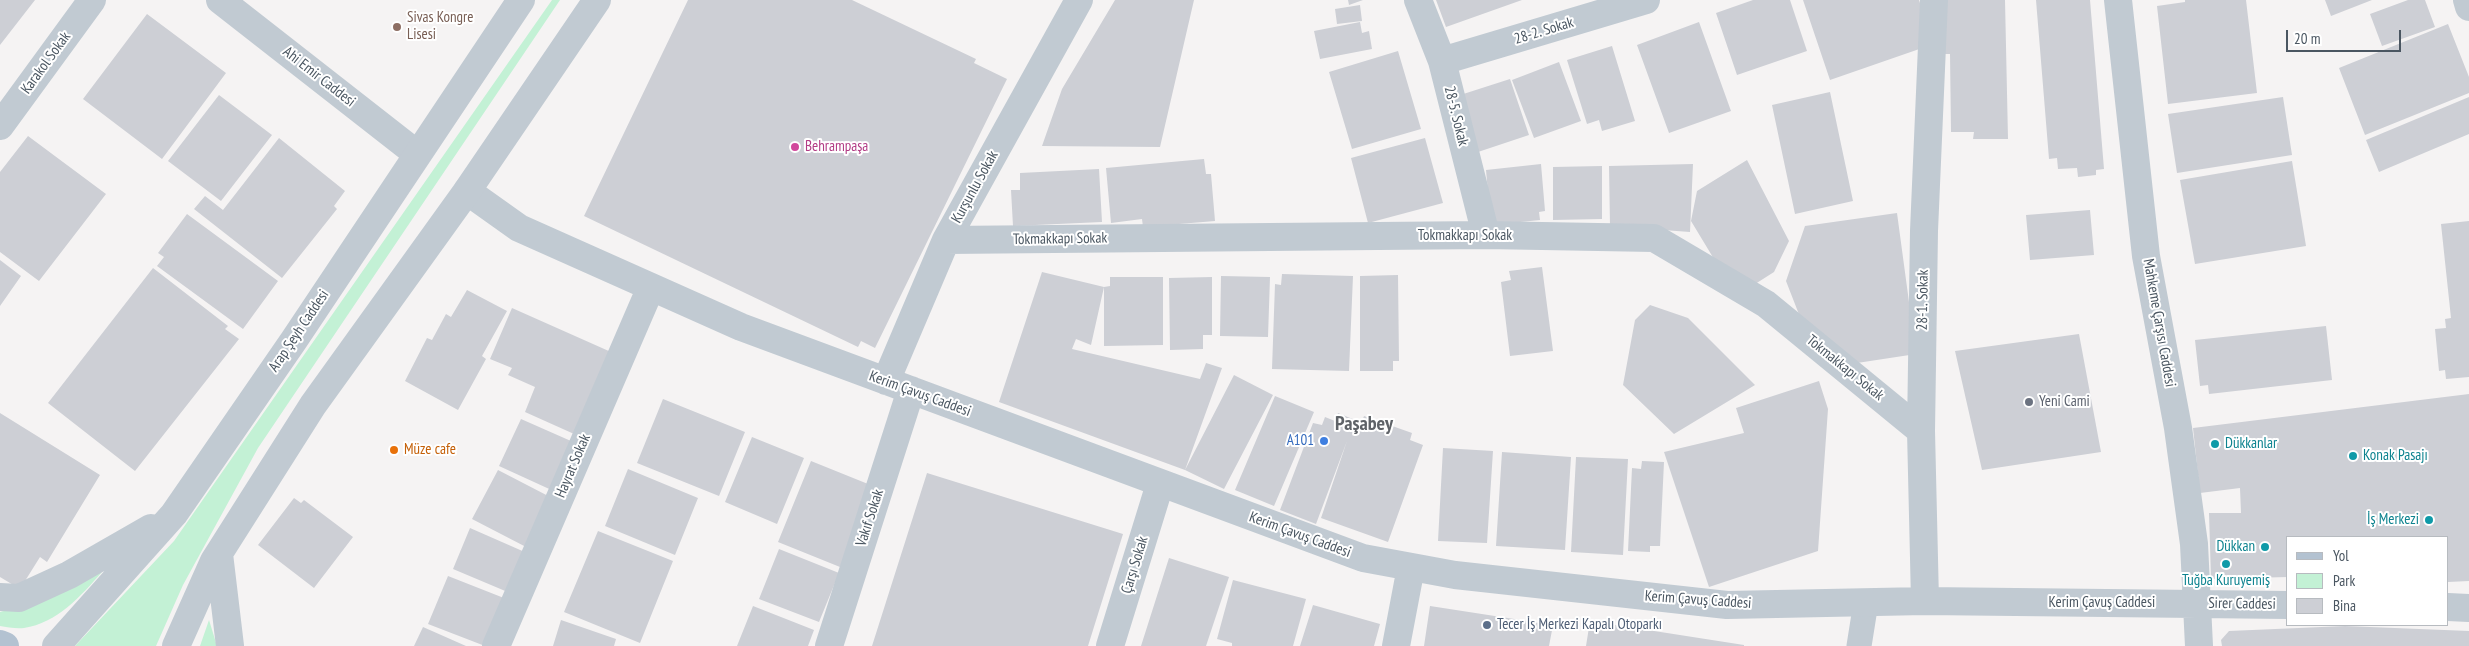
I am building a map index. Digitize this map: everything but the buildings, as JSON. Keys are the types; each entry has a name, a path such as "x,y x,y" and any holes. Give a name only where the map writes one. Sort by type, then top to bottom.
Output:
{"main road":[{"path":"0,644 5,646"}],"street":[{"name":"Karakol Sokak","path":"0,126 92,0"},
{"name":"Ahi Emir Caddesi","path":"220,0 417,154"},
{"name":"Arap Şeyh Caddesi","path":"56,646 174,514 294,340 521,0"},
{"path":"176,646 219,554 313,405 467,191 597,0"},
{"name":"Kurşunlu Sokak","path":"898,386 946,240 1080,0"},
{"name":"28-5. Sokak","path":"1418,0 1442,62 1486,235"},
{"name":"28-2. Sokak","path":"1442,62 1646,0"},
{"name":"28-1. Sokak","path":"1925,601 1922,431 1924,231 1934,0"},
{"name":"Mahkeme Çarşısı Caddesi","path":"2118,0 2146,256 2178,428 2194,544 2199,646"},
{"path":"2467,0 2469,7"},
{"name":"Kerim Çavuş Caddesi","path":"467,191 519,228 741,327 1363,558 1455,575 1727,605 1925,601 2196,603"},
{"name":"Tokmakkapı Sokak","path":"946,240 1486,235 1654,238 1766,304 1922,431"},
{"name":"Hayrat Sokak","path":"496,646 651,287"},
{"name":"Vakıf Sokak","path":"829,646 898,386"},
{"name":"Çarşı Sokak","path":"1110,646 1160,484"},
{"path":"0,597 19,598 69,575 174,514"},
{"path":"219,554 230,646"},
{"path":"1396,646 1411,567"},
{"path":"1859,646 1866,602"},
{"name":"Sirer Caddesi","path":"2196,603 2286,605"},
{"path":"2449,607 2469,608"}],"green space":[{"path":"552,0 560,0 258,448 183,585 156,646 75,646 174,541"},
{"path":"102,572 77,599 47,621 24,628 0,626 0,612 35,602"},
{"path":"209,620 217,646 200,646"}],"place":[{"name":"Sivas Kongre Lisesi","path":"397,27"},
{"name":"Behrampaşa","path":"795,147"},
{"name":"Yeni Cami","path":"2029,402"},
{"name":"A101","path":"1324,441"},
{"name":"Dükkanlar","path":"2215,444"},
{"name":"Müze cafe","path":"394,450"},
{"name":"Konak Pasajı","path":"2353,456"},
{"name":"İş Merkezi","path":"2429,520"},
{"name":"Dükkan","path":"2265,547"},
{"name":"Tuğba Kuruyemiş","path":"2226,564"},
{"name":"Tecer İş Merkezi Kapalı Otoparkı","path":"1487,625"}],"district":[{"name":"Paşabey","path":"1364,424"}]}
